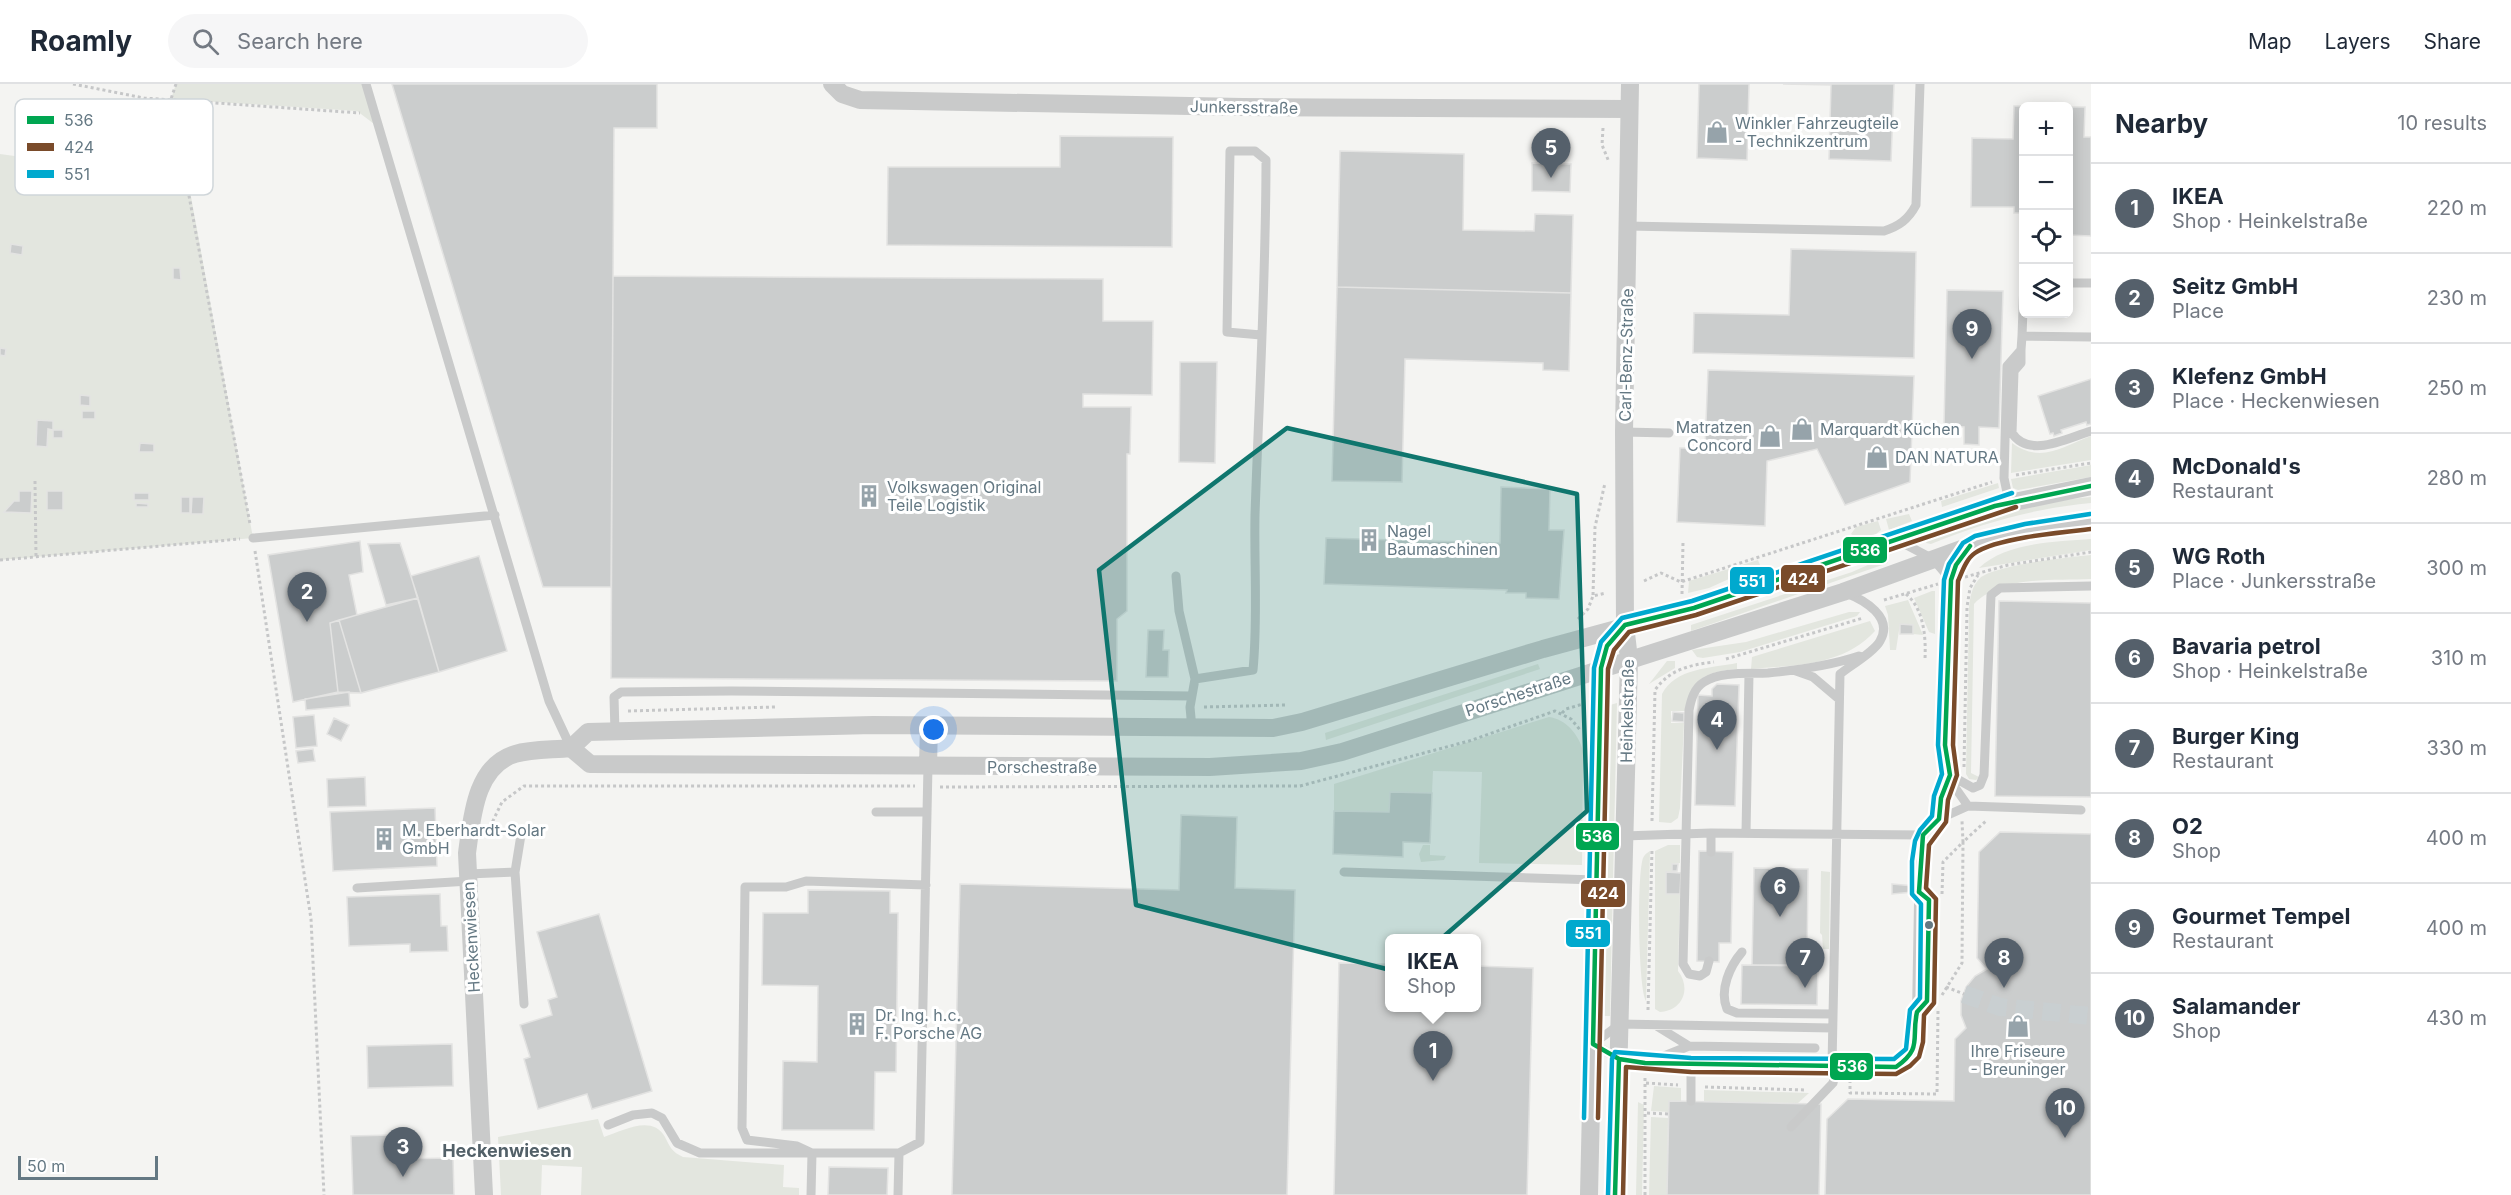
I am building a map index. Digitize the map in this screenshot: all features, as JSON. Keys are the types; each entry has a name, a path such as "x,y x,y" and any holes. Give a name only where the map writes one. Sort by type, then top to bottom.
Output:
{"street":[{"name":"Junkersstraße","path":"832,84 842,94 860,100 1255,107 1629,109"},
{"name":"Carl-Benz-Straße","path":"1625,626 1627,589 1624,432 1629,84"},
{"path":"571,748 588,732 929,726 1273,728 1302,722 1625,626 1694,608 2009,502 2091,486"},
{"name":"Porschestraße","path":"571,748 590,764 1210,767 1301,760 1342,752 1843,592 1970,546 2020,532 2091,521"},
{"name":"Heinkelstraße","path":"1615,1195 1629,659 1625,626"},
{"name":"Heinkelstraße","path":"1589,1195 1601,668 1607,646 1625,626"},
{"path":"928,766 929,726"},
{"name":"Heckenwiesen","path":"484,1195 467,853 474,810 487,771 514,754 571,748"}],"lane":[{"path":"366,84 382,130 549,700 571,748"},
{"path":"1628,226 1884,231 1897,226 1909,217 1916,205 1920,84"},
{"path":"1195,679 1253,670 1266,160 1255,151 1230,150 1227,332 1261,335"},
{"path":"2073,283 2091,283"},
{"path":"2023,318 2021,363 2014,370 2012,433 2017,441 2028,446 2037,446 2091,431"},
{"path":"2022,336 2091,337"},
{"path":"2009,502 2004,478 2007,366 2021,350"},
{"path":"1624,432 1669,434"},
{"path":"253,538 495,515"},
{"path":"1896,540 1933,559 1951,580"},
{"path":"1965,807 1950,775 1945,745 1951,580 1956,566 1970,546"},
{"path":"1176,576 1179,611 1195,679 1190,707 1191,729"},
{"path":"1950,775 1968,788 1977,788 1983,775 1990,595 2000,588 2091,586"},
{"path":"1791,1127 1835,1080 1832,1028 1840,674 1880,640 1882,622 1873,607 1843,592"},
{"path":"1709,961 1706,972 1700,976 1689,974 1683,964 1691,699 1703,682 1735,674 1836,664 1864,654"},
{"path":"1793,670 1813,678 1839,699"},
{"path":"1746,833 1749,674"},
{"path":"615,732 614,697 621,692 731,690 1191,696"},
{"path":"608,1125 633,1115 652,1113 662,1118 677,1143 700,1153 899,1153 920,1142 928,766"},
{"path":"1940,819 1941,798 1950,775"},
{"path":"1624,836 1686,833 1923,835 1940,819 1965,807 2081,810"},
{"path":"876,812 927,812"},
{"path":"1711,833 1711,852"},
{"path":"521,835 515,873 524,1004"},
{"path":"1832,1028 1620,1024 1593,1044 1619,1059 1646,1063 1896,1067 1904,1062 1916,1042 1917,1012 1926,1001 1929,900 1919,892 1923,835"},
{"path":"1344,872 1597,880"},
{"path":"357,888 515,873"},
{"path":"812,1153 796,1146 747,1140 742,1128 746,887 786,887 806,881 926,885"},
{"path":"1742,952 1729,973 1723,1000 1727,1009 1737,1013 1833,1014"},
{"path":"1654,1024 1689,1046"},
{"path":"1646,1063 1689,1046 1815,1048"},
{"path":"1691,1065 1691,1101"},
{"path":"811,1195 812,1153"},
{"path":"898,1195 899,1153"}],"path":[{"path":"73,84 144,98 171,99 176,84"},
{"path":"213,102 357,111 382,130"},
{"path":"189,195 253,538 311,920 324,1195"},
{"path":"1569,622 1579,619 1588,609 1593,596 1627,589 1661,573 1681,582 2004,478 2091,463"},
{"path":"35,481 36,557"},
{"path":"0,560 253,538"},
{"path":"1964,784 1967,607 1970,588 1978,575"},
{"path":"1190,707 1296,704"},
{"path":"613,711 783,707"},
{"path":"1646,1083 1692,1088 1807,1090 1820,1076 1835,1080 1850,1078 1850,1094 1937,1094 1938,1000 1962,963 1965,807"},
{"path":"1963,842 1987,820 1998,820"},
{"path":"1946,987 1964,994"},
{"path":"1647,1113 1668,1114"}],"highlighted area":[{"path":"1287,428 1577,494 1587,811 1402,973 1136,905 1099,570"}],"shaded area":[{"path":"176,84 369,84 382,130 357,111 213,102 213,99 171,99"},
{"path":"0,154 15,156 15,195 191,195 253,538 0,560"},
{"path":"2091,436 2091,460 2011,473 2012,443 2022,449 2042,453 2060,449"},
{"path":"2091,465 2091,477 2018,490 2013,488 2011,479"},
{"path":"1998,483 1999,488 1942,507 1941,501"},
{"path":"2091,497 2091,503 2010,518 1970,529 1931,544 1926,543 1928,539 2008,512"},
{"path":"1909,514 1912,521 1889,530 1886,519"},
{"path":"1878,521 1881,530 1876,534 1857,538 1851,534 1856,527"},
{"path":"2091,539 2091,550 1979,568 1990,559 2017,548"},
{"path":"2091,555 2091,579 2044,580 2013,584 1999,588 1974,604 1971,773 1979,777 1976,780 1969,779 1966,774 1969,608 1975,585 1988,573 2001,569 2033,562"},
{"path":"1886,557 1888,563 1691,631 1691,625 1852,572"},
{"path":"1758,560 1760,565 1709,588 1688,593 1689,581"},
{"path":"1935,591 1935,634 1929,632 1914,598"},
{"path":"1908,600 1923,635 1913,634 1913,625 1900,624 1896,650 1890,650 1888,615 1885,606"},
{"path":"1849,612 1860,612 1857,616 1740,652 1703,658 1697,657 1692,650 1746,642"},
{"path":"1870,621 1875,631 1862,643 1834,657 1818,662 1751,669 1752,657"},
{"path":"1667,661 1675,661 1675,668 1649,684"},
{"path":"1737,663 1737,669 1716,672 1701,679 1691,691 1685,711 1671,711 1671,723 1684,723 1680,808 1678,818 1671,823 1659,822 1662,694 1668,685 1685,674"},
{"path":"1538,664 1540,669 1326,740 1325,733"},
{"path":"1617,703 1610,1016 1604,1016 1610,705"},
{"path":"1549,717 1561,721 1571,729 1583,751 1582,865 1479,863 1482,772 1433,771 1432,793 1390,792 1389,812 1334,811 1334,784"},
{"path":"1423,845 1430,845 1430,855 1446,856 1444,860 1421,862 1419,854"},
{"path":"1668,845 1680,845 1680,863 1672,864 1672,873 1666,873 1666,893 1680,894 1678,971 1684,985 1684,992 1674,1008 1660,1012 1655,1009 1655,851"},
{"path":"1650,851 1646,1001 1641,975 1639,907 1641,868 1643,858"},
{"path":"1821,871 1830,872 1829,949 1823,949 1820,933"},
{"path":"1654,1086 1681,1088 1681,1101 1669,1101 1669,1112 1651,1111"},
{"path":"1704,1090 1809,1093 1798,1103 1704,1102"},
{"path":"1638,1102 1644,1105 1642,1195 1636,1195"},
{"path":"1651,1117 1668,1118 1667,1195 1649,1195"},
{"path":"598,1119 604,1137 628,1128 653,1126 665,1137 674,1151 683,1157 784,1165 783,1187 799,1188 799,1195 581,1195 582,1167 542,1165 541,1195 501,1195 498,1137"}],"building":[{"path":"392,84 657,84 657,128 614,128 611,587 543,587"},
{"path":"1699,84 1749,84 1747,160 1697,158"},
{"path":"1783,84 1894,84 1891,161 1829,159 1831,85"},
{"path":"2014,106 2019,106 2019,213 2014,213 2014,207 1971,207 1972,138 2013,139"},
{"path":"2073,107 2085,107 2084,137 2091,137 2091,236 2073,235"},
{"path":"1060,136 1173,137 1172,247 887,245 888,167 1060,167"},
{"path":"1340,151 1464,154 1463,230 1534,231 1535,214 1573,215 1571,293 1337,287"},
{"path":"1532,163 1571,164 1570,192 1532,191"},
{"path":"11,244 23,246 22,255 10,253"},
{"path":"1791,249 1916,252 1914,358 1693,353 1694,313 1789,315"},
{"path":"173,268 180,268 181,280 173,279"},
{"name":"Volkswagen Original Teile Logistik","path":"613,276 1103,279 1103,321 1153,321 1152,395 1083,394 1083,407 1131,407 1130,454 1127,454 1127,611 1117,619 1117,681 611,678"},
{"path":"1337,287 1571,293 1569,371 1543,370 1543,363 1405,359 1402,482 1332,481"},
{"path":"1947,290 2003,291 1999,428 1979,427 1979,445 1964,444 1964,427 1944,426"},
{"path":"0,348 6,349 5,356 0,355"},
{"path":"1180,362 1217,362 1215,463 1179,462"},
{"path":"1708,370 1914,376 1910,482 1845,505 1817,449 1767,461 1765,526 1677,522 1680,448 1705,448"},
{"path":"2091,379 2091,424 2087,425 2086,422 2061,430 2062,433 2054,436 2053,433 2050,434 2038,396"},
{"path":"80,395 90,396 90,406 80,405"},
{"path":"82,411 95,411 95,419 82,419"},
{"path":"37,420 53,421 53,430 48,429 47,447 36,446"},
{"path":"53,430 63,430 63,438 53,438"},
{"path":"140,443 154,444 154,452 139,452"},
{"name":"Nagel Baumaschinen","path":"1501,487 1550,489 1549,530 1564,530 1559,599 1526,598 1526,593 1506,593 1507,590 1324,584 1326,538 1500,543"},
{"path":"19,491 32,491 31,513 4,512 14,501 19,501"},
{"path":"47,491 63,491 63,510 47,510"},
{"path":"134,493 149,493 149,500 134,500"},
{"path":"181,497 190,497 190,513 181,513"},
{"path":"192,497 204,497 203,514 191,514"},
{"path":"136,503 148,504 148,507 136,507"},
{"path":"360,541 363,572 349,575 357,615 330,623 338,692 293,702 268,555"},
{"path":"400,543 418,598 386,605 368,544"},
{"path":"479,556 507,651 439,672 411,576"},
{"path":"418,598 439,672 361,693 339,620"},
{"path":"1999,601 2091,603 2091,797 1995,796"},
{"path":"339,620 361,693 338,692 330,623"},
{"path":"1900,624 1913,625 1913,634 1900,634"},
{"path":"1148,630 1164,630 1163,650 1169,650 1168,677 1146,677"},
{"path":"1717,684 1739,685 1735,806 1695,805 1698,695 1712,696 1712,689"},
{"path":"349,692 350,706 306,710 305,699"},
{"path":"1673,712 1684,713 1684,722 1672,721"},
{"path":"314,715 317,746 296,748 293,717"},
{"path":"334,718 349,725 341,741 327,734"},
{"path":"313,749 315,761 298,763 296,751"},
{"path":"365,777 366,806 328,807 327,779"},
{"path":"1390,792 1432,793 1430,843 1403,842 1403,857 1333,854 1334,811 1389,812"},
{"name":"M. Eberhardt-Solar GmbH","path":"435,808 437,866 333,871 330,812"},
{"path":"1181,815 1237,817 1235,888 1295,890 1287,1195 952,1195 960,884 1179,890"},
{"path":"2000,832 2091,834 2091,1195 1825,1195 1827,1119 1848,1099 1954,1101 1955,1039 1966,1028 1961,1015 1961,1001 1966,987 1975,976 1987,969 1977,958 1979,852"},
{"path":"1699,851 1733,852 1731,943 1719,943 1719,962 1697,961"},
{"path":"1672,864 1678,864 1677,871 1672,871"},
{"path":"1754,868 1808,869 1807,965 1752,965"},
{"path":"1666,872 1681,873 1680,894 1666,894"},
{"path":"1892,884 1914,886 1913,892 1892,894"},
{"name":"Dr. Ing. h.c. F. Porsche AG","path":"808,890 890,891 890,913 898,913 896,1072 875,1072 874,1130 782,1130 783,1061 817,1062 818,986 762,985 763,913 808,913"},
{"path":"440,894 441,926 447,926 448,951 410,952 410,944 349,946 347,897"},
{"path":"599,914 652,1091 592,1109 587,1094 538,1109 524,1059 530,1057 520,1025 552,1015 548,1000 557,997 537,932"},
{"path":"1339,963 1385,964 1385,1012 1481,1012 1481,966 1533,968 1527,1195 1334,1195"},
{"path":"1742,965 1818,966 1817,1005 1741,1004"},
{"path":"452,1044 453,1086 368,1088 367,1046"},
{"path":"1669,1101 1821,1104 1819,1195 1667,1195"},
{"path":"393,1135 393,1159 453,1158 454,1195 353,1195 351,1136"},
{"path":"829,1167 888,1168 887,1195 828,1195"}],"tunnel":[{"path":"1964,994 2000,1007 2091,1016"}],"transit line":[{"name":"536","path":"1919,892 1929,900 1927,1001 1917,1012 1913,1048 1896,1067 1645,1063 1619,1059 1593,1044 1601,668 1607,646 1625,625 1694,608 1995,506 2091,486"},
{"name":"551","path":"1584,1118 1594,668 1601,642 1622,618 1692,601 2012,493"},
{"name":"424","path":"1598,1118 1608,669 1614,650 1629,632 1696,615 2016,507"},
{"name":"551","path":"1608,1195 1612,1059 1615,1052 1691,1058 1894,1059 1906,1049 1910,1010 1920,998 1921,904 1912,894 1912,861 1915,841 1920,830 1932,816 1934,796 1942,774 1938,745 1944,580 1949,564 1963,543 1975,536 2025,524 2090,514"},
{"name":"424","path":"1623,1195 1626,1067 1691,1072 1896,1074 1910,1066 1919,1057 1923,1042 1924,1015 1934,1003 1936,899 1926,888 1929,845 1946,822 1948,800 1957,775 1953,745 1958,581 1969,559 1985,548 2031,536 2091,529"},
{"name":"536","path":"1919,892 1923,835 1939,819 1941,798 1950,775 1945,745 1951,580 1956,565 1970,546"},
{"name":"536","path":"1615,1195 1619,1059"}],"place":[{"name":"Winkler Fahrzeugteile - Technikzentrum","path":"1717,132"},
{"name":"WG Roth","path":"1551,178"},
{"name":"Gourmet Tempel","path":"1972,359"},
{"name":"Marquardt Küchen","path":"1802,429"},
{"name":"Matratzen Concord","path":"1770,436"},
{"name":"DAN NATURA","path":"1877,457"},
{"name":"Volkswagen Original Teile Logistik","path":"869,496"},
{"name":"Nagel Baumaschinen","path":"1369,540"},
{"name":"Seitz GmbH","path":"307,622"},
{"name":"McDonald's","path":"1717,750"},
{"name":"M. Eberhardt-Solar GmbH","path":"384,839"},
{"name":"Bavaria petrol","path":"1780,917"},
{"name":"Burger King","path":"1805,988"},
{"name":"O2","path":"2004,988"},
{"name":"Dr. Ing. h.c. F. Porsche AG","path":"857,1024"},
{"name":"Ihre Friseure - Breuninger","path":"2018,1026"},
{"name":"IKEA","path":"1433,1081"},
{"name":"Salamander","path":"2065,1138"},
{"name":"Klefenz GmbH","path":"403,1177"}],"district":[{"name":"Heckenwiesen","path":"507,1150"}]}
